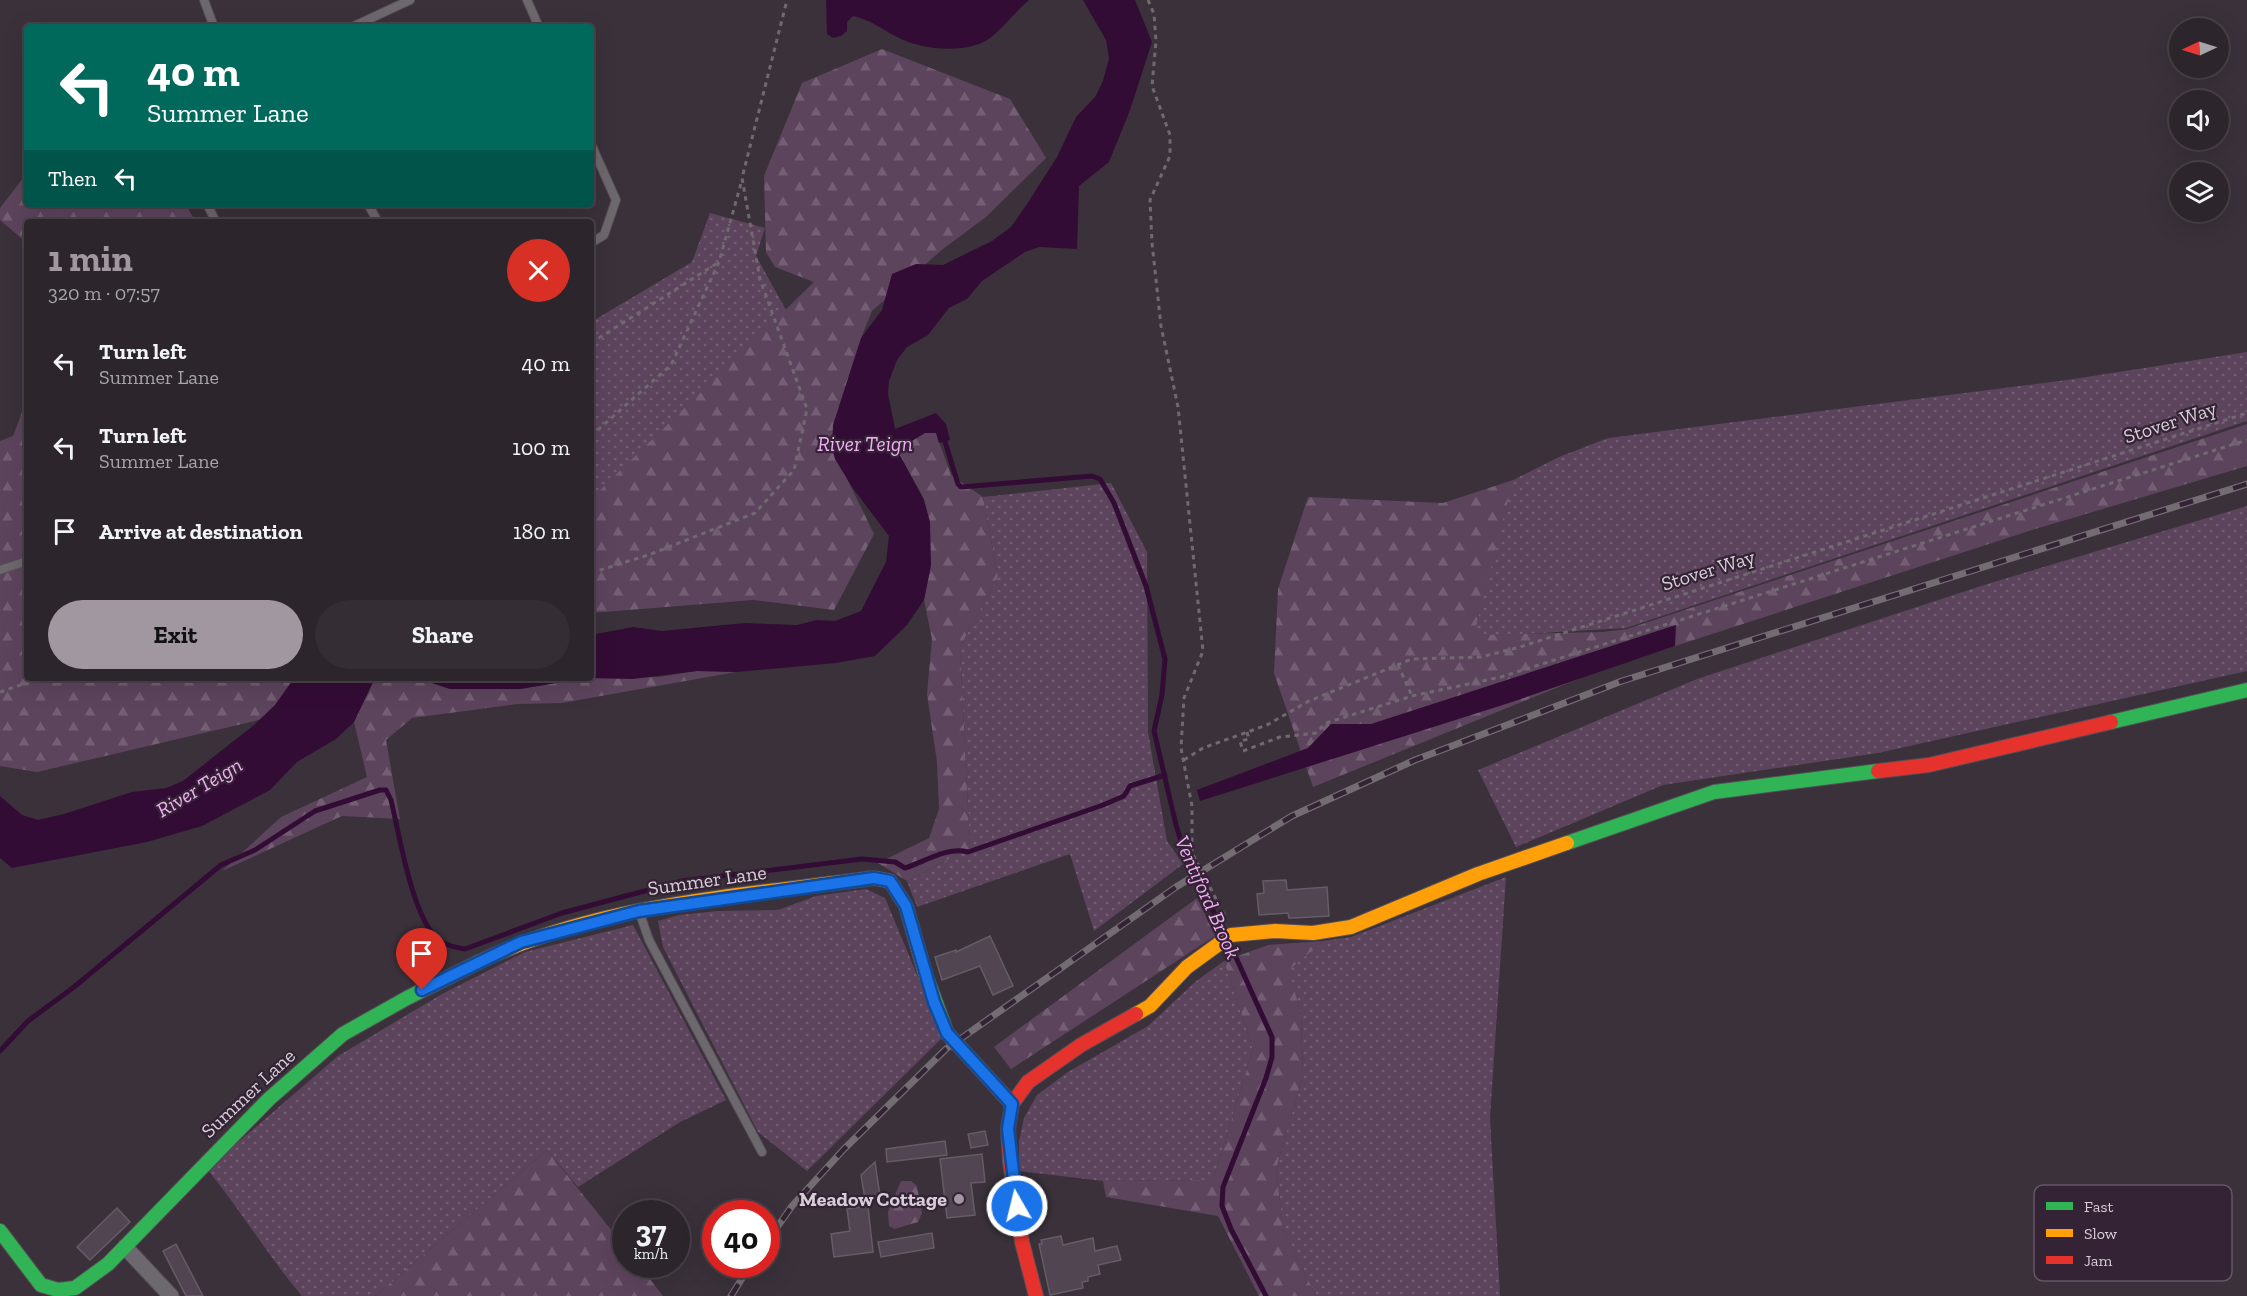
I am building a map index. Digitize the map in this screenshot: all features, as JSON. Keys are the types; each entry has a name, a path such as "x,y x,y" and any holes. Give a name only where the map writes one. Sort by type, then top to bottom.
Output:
{"street":[{"path":"1036,1296 1022,1242 1010,1161 1008,1129 1012,1104 1028,1082 1081,1045 1150,1006 1187,967 1233,934 1313,933 1351,927 1479,874 1714,792 1929,765 2247,690"},
{"name":"Summer Lane","path":"0,1231 41,1285 58,1290 75,1288 108,1264 269,1099 343,1034 407,998 521,942 639,911 874,878 890,881 906,906 934,1002 947,1033 1012,1104"},
{"path":"125,1247 171,1296"}],"lane":[{"path":"204,0 213,24"},
{"path":"358,24 410,0"},
{"path":"527,0 538,24"},
{"path":"594,151 616,200 604,235 594,241"},
{"path":"0,570 24,562"},
{"path":"639,911 650,940 762,1152"}],"path":[{"path":"594,433 671,365 719,262 787,0"},
{"path":"1148,0 1154,14 1156,41 1152,86 1170,135 1170,156 1150,200 1152,243 1161,326 1178,407 1203,651 1184,698 1181,748 1192,806 1192,853 1233,934"},
{"path":"594,572 651,554 755,513 794,470 807,409 760,279 742,178"},
{"path":"594,341 719,262"},
{"name":"Stover Way","path":"1184,760 1203,747 1267,725 1309,701 1412,659 1430,656 1481,657 1520,647 2247,413"},
{"path":"1247,732 1249,739 1240,741 1243,751 1280,737 1316,733 1326,723 1412,696 1501,677 2247,440"},
{"path":"1398,665 1412,696"},
{"path":"0,692 32,681"}],"green space":[{"path":"882,49 1010,99 1046,158 986,217 943,249 872,311 863,333 832,448 874,534 834,610 753,600 594,613 594,496 814,282 775,267 766,252 764,176 802,83"},
{"path":"24,177 24,207 187,207 194,219 24,219 24,240 0,220 0,208"},
{"path":"710,213 765,228 756,256 810,353 594,588 594,320 692,262"},
{"path":"2247,352 2247,421 1626,628 1470,637 1509,482 1559,457 1608,438 2067,380"},
{"path":"24,407 24,681 313,681 327,704 37,772 0,766 0,441 13,436"},
{"path":"2247,424 2247,466 2029,531 1598,671 1313,787 1274,673 1278,589 1308,497 1443,503 1513,480 1474,635 1603,632 1627,629"},
{"path":"925,432 936,433 951,475 983,497 998,577 960,647 970,848 907,881 878,863 929,838 939,809 937,762 927,694 932,639 924,600 931,565 924,499 897,450"},
{"path":"1111,483 1147,552 1148,732 1167,841 1183,864 1094,931 1070,854 917,907 907,881 970,848 960,647 998,577 983,497"},
{"path":"2247,506 2247,671 1878,753 1663,785 1516,847 1478,770 1697,679 1984,585"},
{"path":"697,671 736,672 562,703 517,704 412,718 386,740 400,819 342,816 222,871 281,817 367,777 354,722 374,681 426,681 450,689 520,689 568,681 594,681 594,678 659,677"},
{"path":"1506,877 1490,1118 1500,1296 1316,1296 1283,1228 1276,1169 1303,1075 1301,1015 1288,970 1323,941 1351,937"},
{"path":"866,889 885,898 943,1037 807,1171 758,1132 663,947 658,921 679,915 718,911 778,910 816,896"},
{"path":"1197,898 1215,936 1011,1069 994,1047"},
{"path":"633,925 726,1100 680,1122 578,1187 547,1150 375,1296 302,1296 207,1169 338,1056 442,994 525,952"},
{"path":"1323,941 1289,970 1301,1015 1303,1075 1276,1169 1283,1228 1316,1296 1259,1296 1218,1216 1106,1197 1103,1181 1213,1180 1253,1049 1224,961 1268,945"},
{"path":"1224,961 1253,1049 1213,1180 1103,1181 1019,1171 1019,1141 1024,1118 1037,1095 1068,1072 1148,1026 1195,982"},
{"path":"547,1150 612,1231 612,1278 649,1278 663,1296 375,1296"},
{"path":"901,1181 911,1181 917,1186 922,1213 918,1222 894,1229 889,1226 888,1212"}],"water":[{"path":"826,0 1029,0 989,39 968,47 944,49 909,42 853,16 847,22 847,31 833,38 827,34"},
{"name":"River Teign","path":"1083,0 1135,0 1152,42 1130,110 1109,162 1079,186 1077,249 1039,247 1025,252 982,281 967,299 949,308 928,335 907,347 897,360 889,381 888,394 895,429 936,413 946,424 950,440 939,443 936,433 925,433 897,450 924,500 930,522 931,565 924,600 907,625 875,656 836,663 736,672 697,671 633,679 594,678 594,634 633,627 662,631 745,623 797,625 817,620 835,621 861,611 886,562 889,536 852,487 835,459 832,448 833,425 861,338 882,310 892,274 916,264 943,265 992,241 1011,227 1057,157 1076,117 1095,97 1103,81 1109,58 1106,40"},
{"path":"1676,625 1675,646 1509,703 1200,801 1197,790 1308,748 1331,724 1371,724"},
{"name":"River Teign","path":"292,681 374,681 354,722 336,739 297,762 270,790 202,826 147,842 12,868 0,858 0,796 22,815 38,820 132,792 166,788 183,781 254,725 275,705"},
{"path":"426,681 568,681 520,689 450,689"}],"building":[{"path":"1286,880 1287,890 1327,887 1329,916 1289,918 1288,913 1259,915 1257,894 1264,893 1263,881"},
{"path":"990,936 1013,986 993,995 980,966 942,980 935,957 956,950 956,952"},
{"path":"985,1131 988,1145 971,1148 968,1134"},
{"path":"945,1141 947,1155 887,1162 886,1149"},
{"name":"Meadow Cottage","path":"982,1154 985,1182 971,1183 975,1215 947,1218 940,1159"},
{"path":"875,1162 880,1196 865,1199 861,1175"},
{"path":"868,1206 873,1252 834,1257 831,1234 850,1231 847,1209"},
{"path":"117,1208 130,1222 90,1260 77,1247"},
{"path":"932,1233 934,1248 881,1257 878,1242"},
{"path":"1061,1236 1063,1245 1093,1238 1095,1251 1117,1246 1121,1260 1098,1265 1100,1274 1088,1277 1088,1281 1082,1282 1083,1288 1050,1295 1039,1244 1042,1244 1041,1240"},
{"path":"176,1244 203,1296 186,1296 163,1251"}],"waterway":[{"name":"Ventiford Brook","path":"943,435 958,484 961,487 1092,476 1100,479 1114,503 1146,586 1165,659 1162,695 1154,731 1176,825 1188,864 1225,933"},
{"path":"0,1051 28,1021 74,987 221,865 255,850 315,811 380,790 386,790 391,800 413,893 428,926 442,942 465,949 562,913 682,881 862,859 895,862 905,868 936,855 952,851 968,852 1103,805 1124,796 1130,786 1165,775"},
{"name":"Ventiford Brook","path":"1229,942 1272,1037 1272,1057 1223,1187 1222,1206 1231,1229 1266,1296"}],"railway":[{"path":"780,1223 792,1206 844,1149 946,1049 1176,887 1292,816 1415,760 1622,681 2247,484"},
{"path":"731,1296 742,1278"}],"traffic: fast":[{"path":"2111,722 2247,690"},
{"path":"1567,843 1714,792 1878,771"},
{"path":"0,1231 41,1285 58,1290 75,1288 108,1264 269,1099 343,1034 407,998 479,962"},
{"path":"926,976 947,1033 1012,1104"}],"traffic: slow":[{"path":"1136,1014 1150,1006 1187,967 1231,935 1275,931 1313,933 1351,927 1478,874 1567,843"},
{"path":"479,962 525,942 622,914 723,897 874,878 890,881 906,906 926,976"}],"traffic: jam":[{"path":"1878,771 1929,765 2111,722"},
{"path":"1036,1296 1022,1242 1010,1161 1008,1129 1012,1104 1028,1082 1081,1045 1136,1014"}],"place":[{"name":"Meadow Cottage","path":"959,1199"}],"route":[{"path":"422,990 521,942 639,911 874,878 890,881 906,906 934,1002 947,1033 1012,1104 1008,1129 1017,1206"}]}
